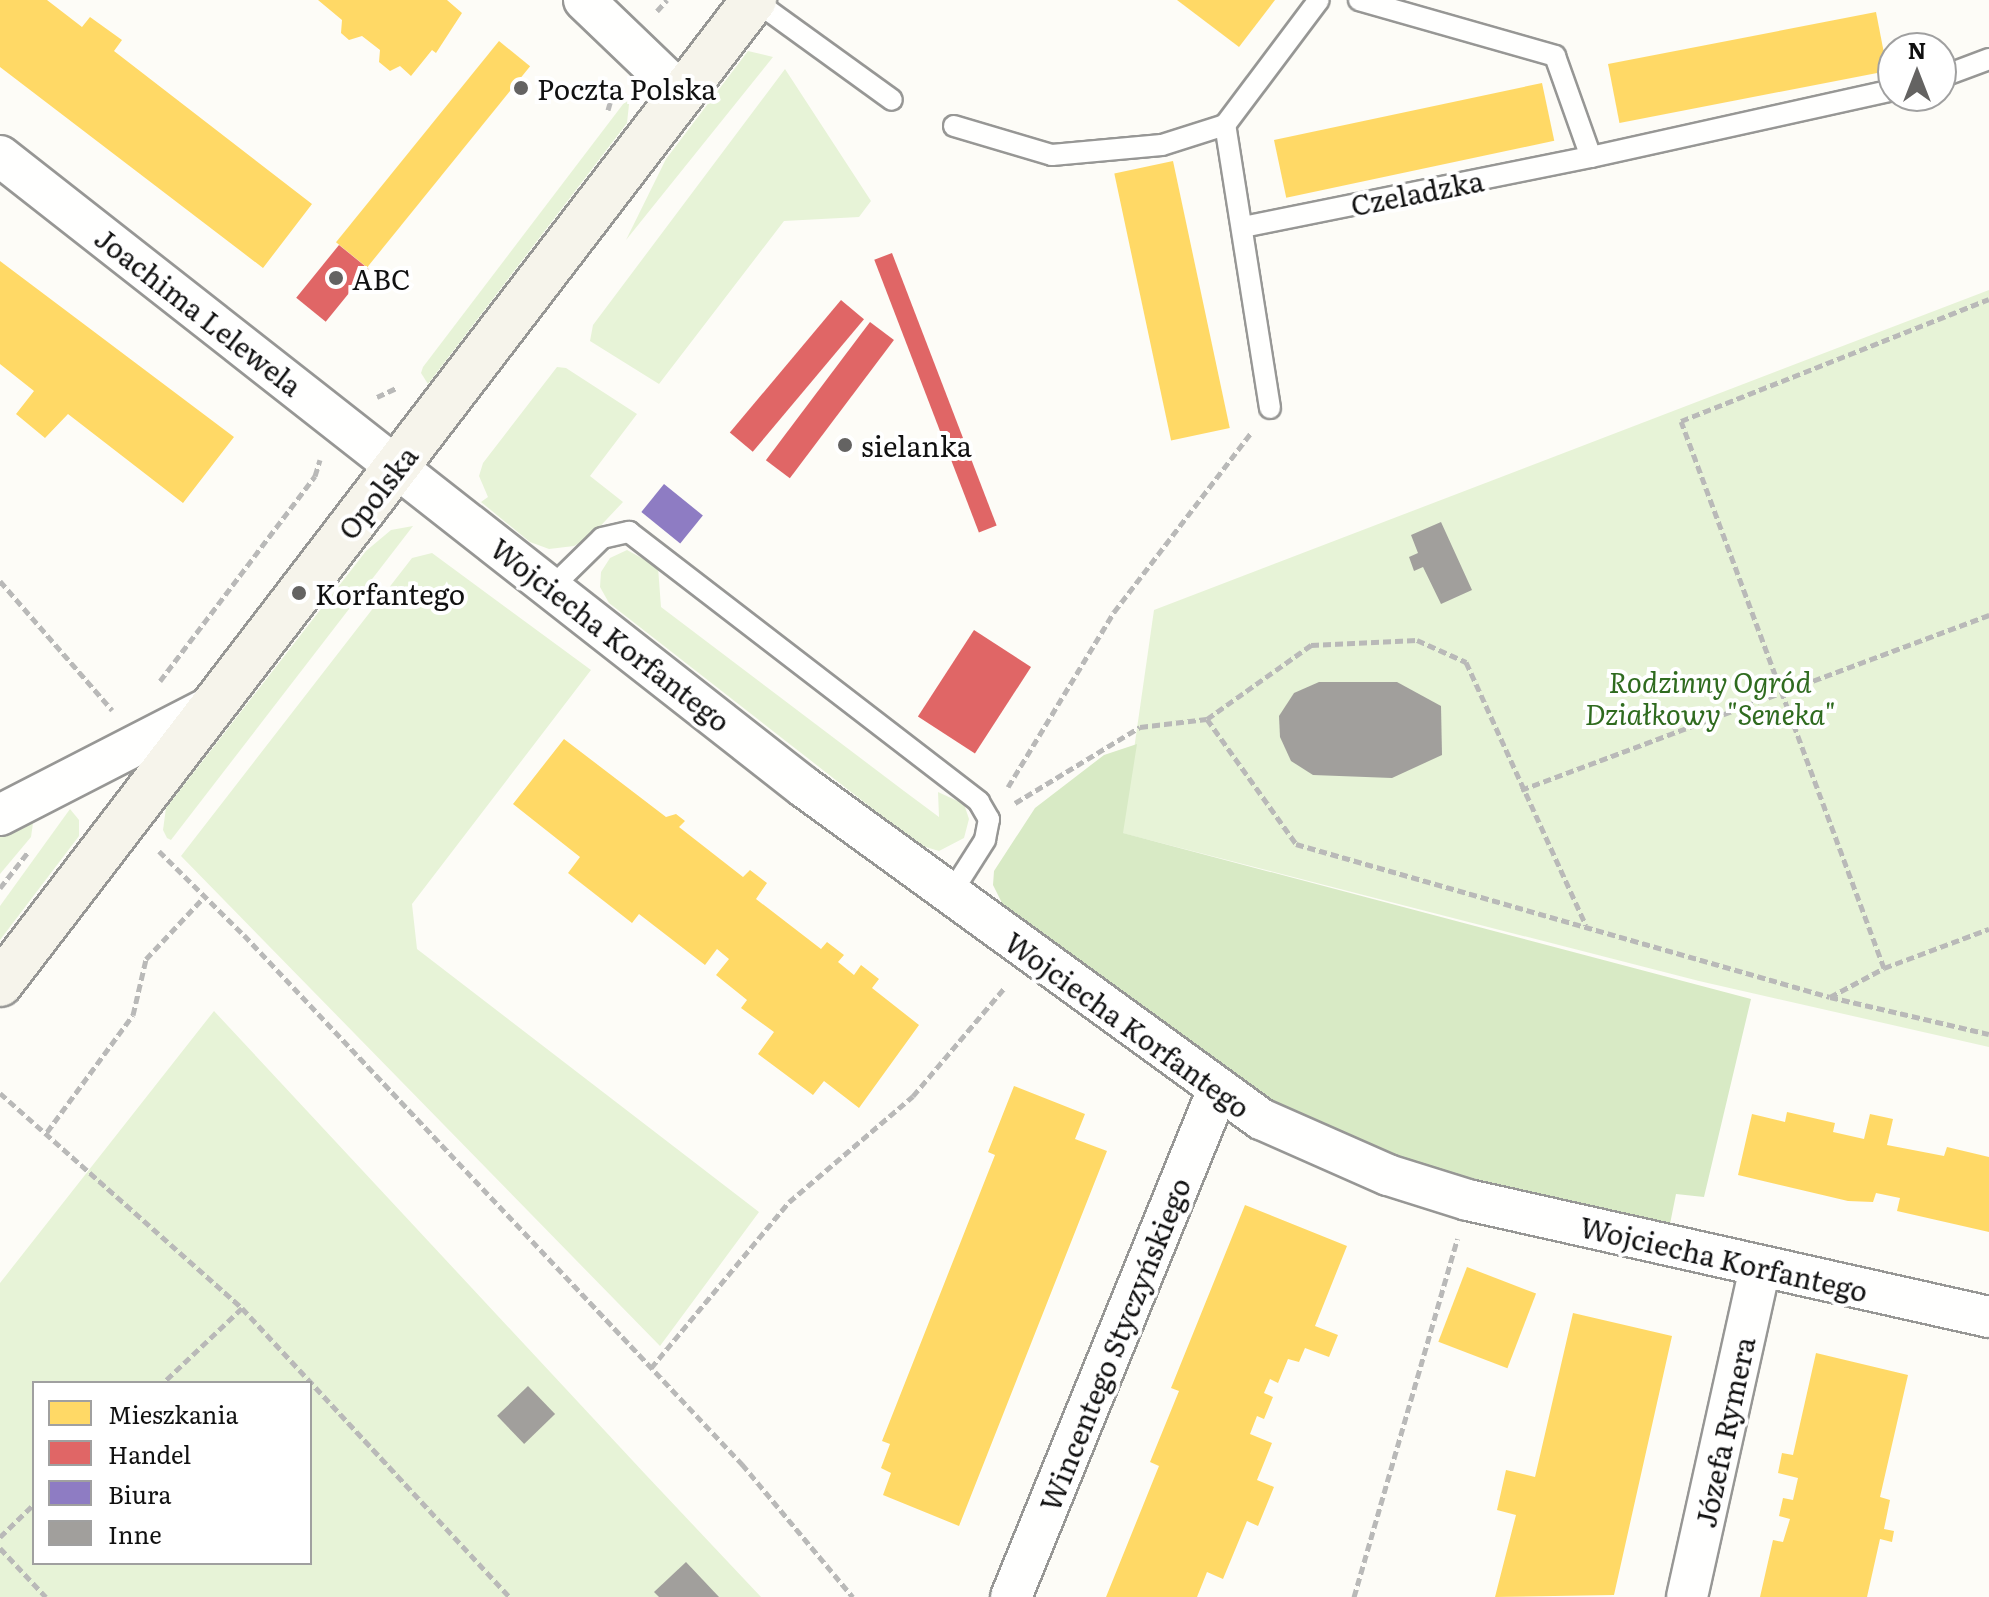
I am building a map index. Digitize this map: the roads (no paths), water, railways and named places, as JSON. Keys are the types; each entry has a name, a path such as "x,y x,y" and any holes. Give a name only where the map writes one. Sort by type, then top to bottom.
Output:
{"street":[{"path":"584,0 682,94"},
{"name":"Opolska","path":"0,984 754,0"},
{"name":"Joachima Lelewela","path":"0,156 397,466"},
{"name":"Wojciecha Korfantego","path":"397,466 950,895 1217,1092 1312,1144 1468,1200 1989,1317"},
{"path":"0,815 212,706"},
{"name":"Wincentego Styczyńskiego","path":"1011,1597 1217,1092"},
{"name":"Józefa Rymera","path":"1687,1597 1760,1267"}],"lane":[{"path":"754,0 892,100"},
{"path":"954,126 1052,155 1162,145 1225,125 1319,0"},
{"path":"1359,0 1555,56 1591,157"},
{"path":"1957,71 1989,59"},
{"name":"Czeladzka","path":"1243,227 1591,157 1877,94"},
{"path":"1225,125 1270,408"},
{"path":"551,588 602,538 629,532 979,802 989,819 985,840 950,895"}],"place":[{"name":"Poczta Polska","path":"521,88"},
{"name":"ABC","path":"336,278"},
{"name":"sielanka","path":"845,445"},
{"name":"Korfantego","path":"299,593"}],"park label":[{"name":"Rodzinny Ogród Działkowy \"Seneka\"","path":"1710,697"}]}
